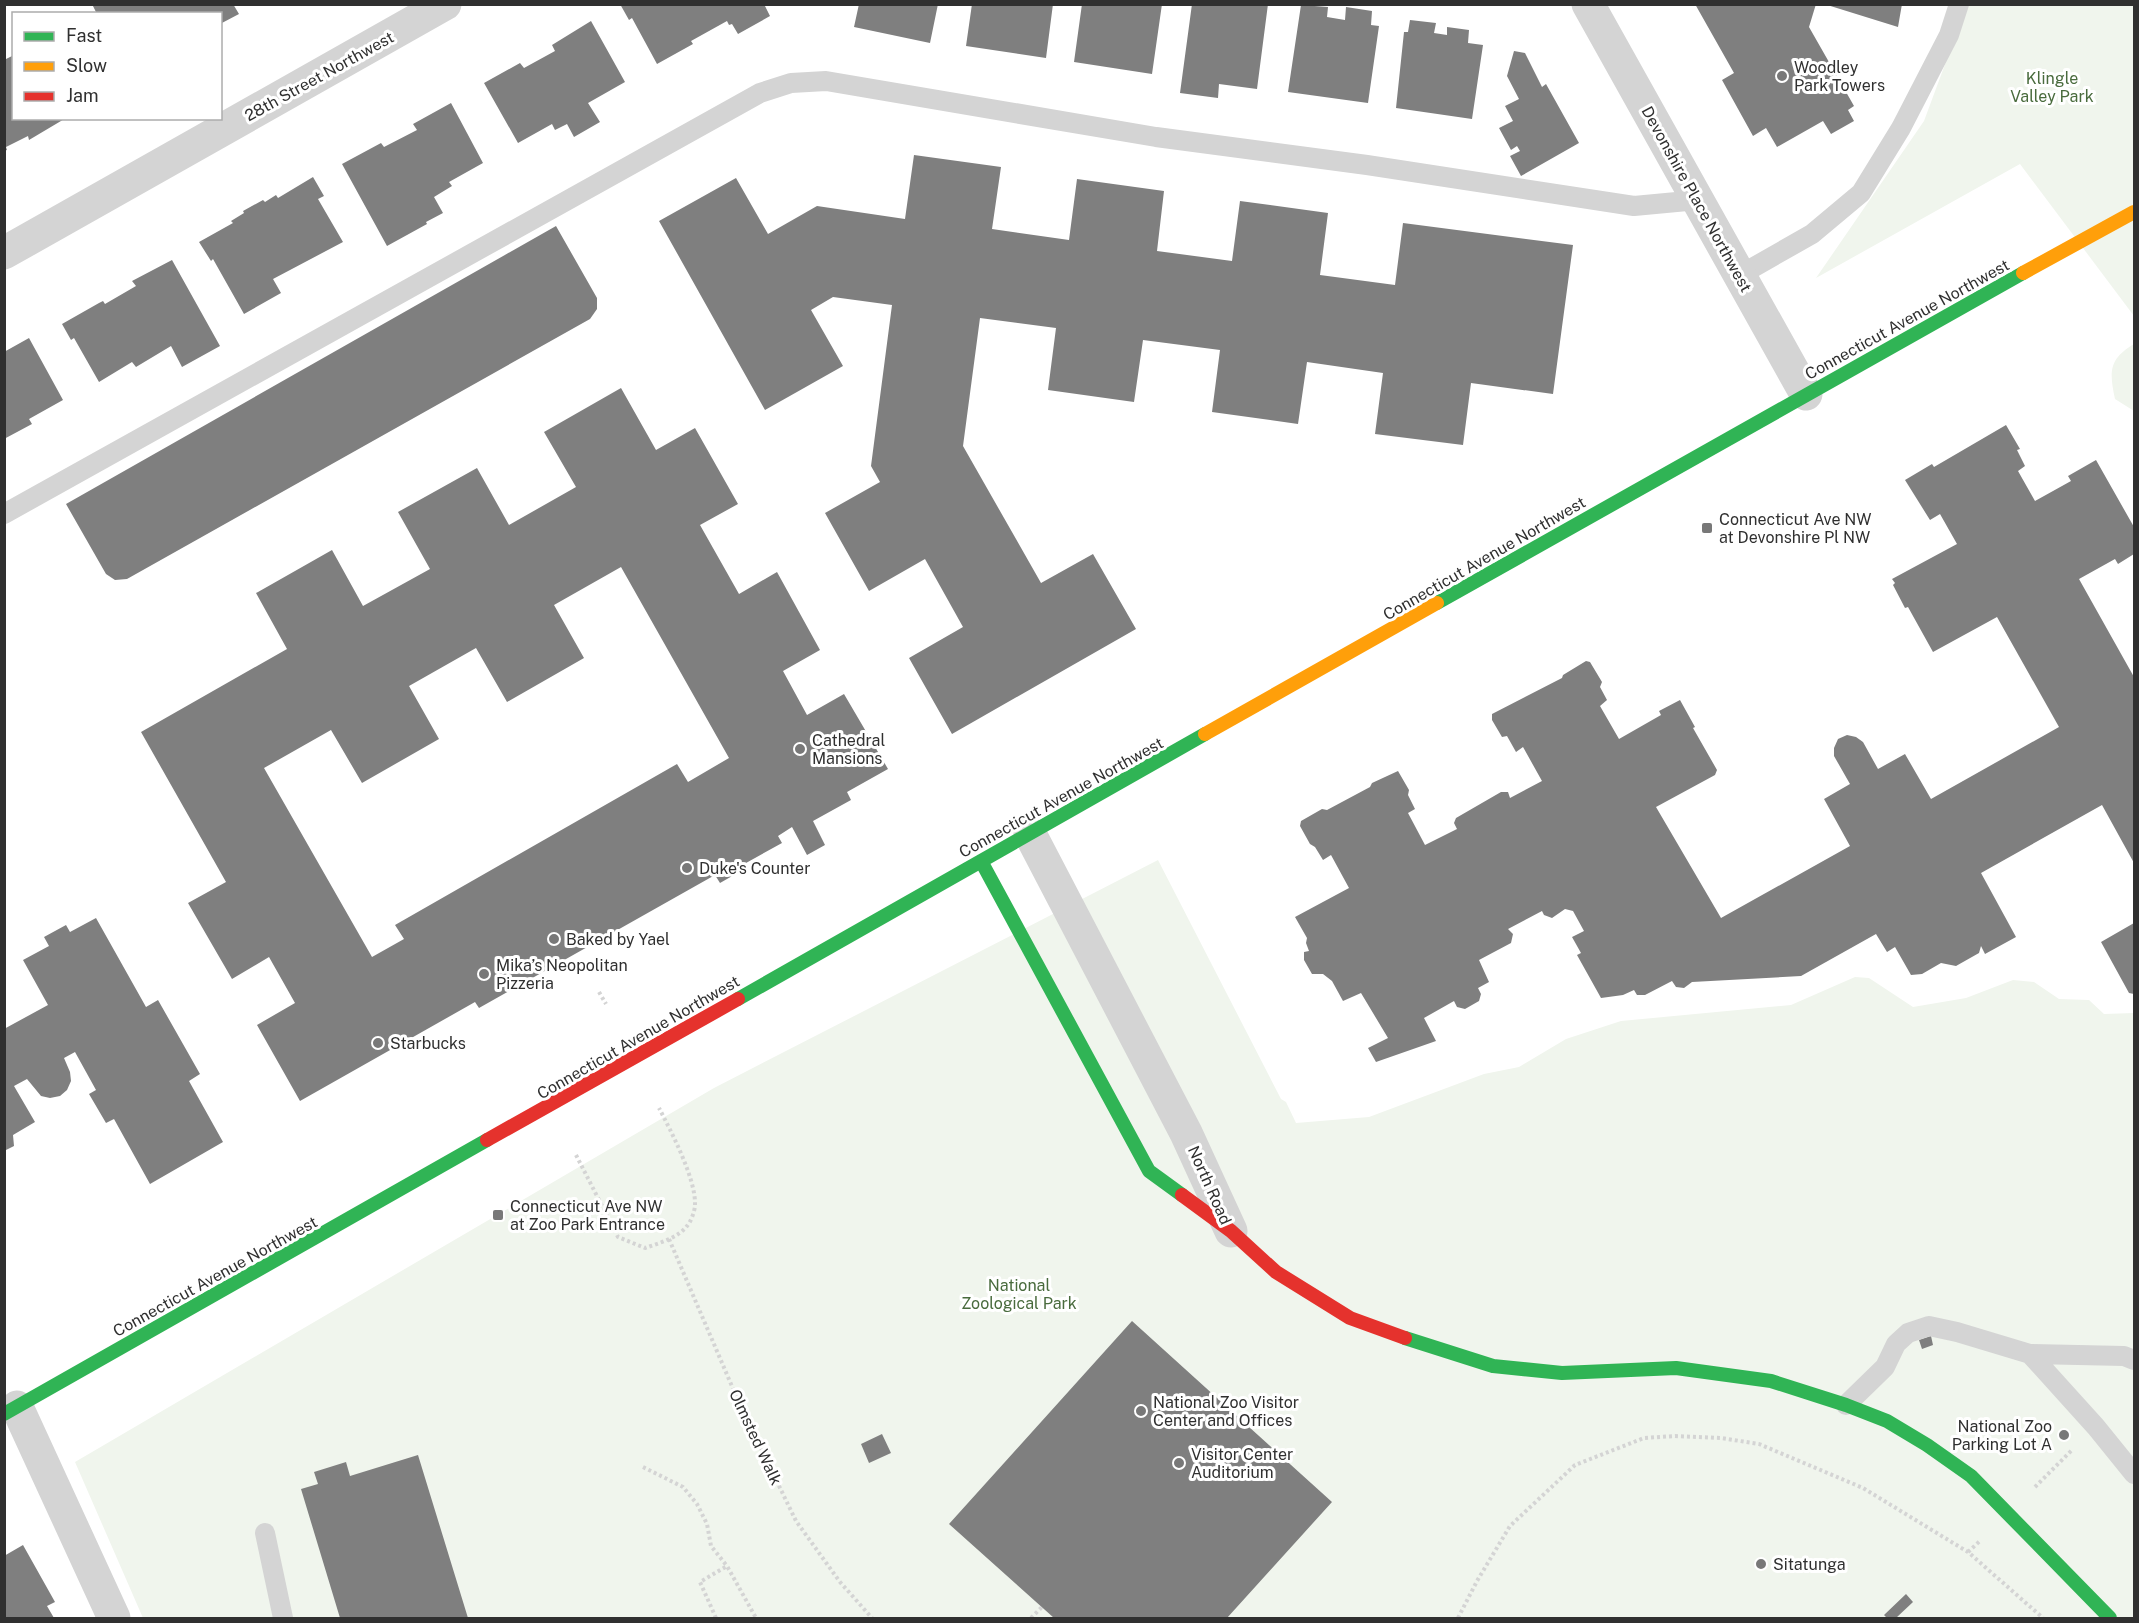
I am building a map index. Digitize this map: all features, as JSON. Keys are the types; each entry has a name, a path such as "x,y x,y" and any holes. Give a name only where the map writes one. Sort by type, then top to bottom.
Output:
{"main road":[{"name":"Connecticut Avenue Northwest","path":"11,1410 1806,394 2134,212"},
{"name":"North Road","path":"981,861 1149,1171 1231,1231"},
{"path":"1231,1231 1276,1272 1350,1318 1425,1346 1493,1366 1562,1373 1676,1368 1771,1382 1846,1405 1887,1421 1927,1445 1971,1476 2110,1618"}],"street":[{"name":"28th Street Northwest","path":"4,253 445,4"},
{"name":"Devonshire Place Northwest","path":"1588,4 1806,394"},
{"name":"North Road","path":"1030,834 1186,1133 1231,1231"},
{"path":"11,1410 114,1618"}],"lane":[{"path":"1740,275 1812,234 1861,193 1901,128 1949,35 1959,4"},
{"path":"4,514 760,93 791,83 826,81 1156,138 1367,165 1634,206 1698,200"},
{"path":"1846,1405 1885,1367 1896,1344 1908,1333 1929,1326 2030,1354 2124,1356 2134,1360"},
{"path":"2030,1354 2096,1427 2134,1474"},
{"path":"265,1533 283,1618"}],"path":[{"path":"599,992 606,1004"},
{"path":"576,1155 618,1237 645,1248 669,1239 687,1227 696,1207 693,1189 683,1161 659,1108"},
{"name":"Olmsted Walk","path":"669,1239 740,1405 796,1521 840,1582 872,1618"},
{"path":"2032,1490 2096,1427"},
{"path":"1458,1618 1510,1526 1575,1465 1644,1438 1675,1436 1721,1438 1759,1444 1863,1488 1968,1552 2043,1618"},
{"path":"643,1467 683,1487 697,1504 707,1524 711,1546 727,1566 756,1618"},
{"path":"716,1618 700,1582 727,1566"},
{"path":"1031,1618 1042,1607"}],"green space":[{"name":"Klingle Valley Park","path":"1967,5 2134,5 2134,316 2020,164 1816,278 1924,121"},
{"path":"2134,344 2134,411 2115,399 2112,373 2115,361"},
{"name":"National Zoological Park","path":"1158,860 1281,1099 1286,1102 1296,1123 1369,1117 1484,1074 1519,1067 1566,1039 1621,1021 1791,1005 1855,977 1869,978 1913,1007 1966,998 2013,980 2034,982 2059,999 2089,1000 2104,1014 2134,1013 2134,1618 143,1618 75,1462 714,1088"}],"building":[{"path":"92,4 233,4 239,14 222,23 222,12 96,12"},
{"path":"620,4 764,4 770,16 738,34 732,24 729,25 727,21 691,41 693,44 657,64 632,18 629,20"},
{"path":"859,4 938,4 930,43 854,27"},
{"path":"972,4 1053,4 1046,58 966,46"},
{"path":"1082,4 1162,4 1152,74 1074,62"},
{"path":"1192,4 1268,4 1257,89 1219,84 1218,98 1180,93"},
{"name":"Woodley Park Towers","path":"1695,4 1816,4 1809,27 1854,106 1848,110 1854,121 1831,134 1823,121 1777,147 1766,128 1753,136 1722,80 1734,73"},
{"name":"Woodley Park Towers","path":"1824,4 1902,4 1898,27"},
{"path":"1301,5 1328,7 1327,17 1345,20 1346,7 1372,11 1371,25 1379,26 1368,103 1288,92"},
{"path":"1410,20 1436,23 1434,33 1447,35 1447,27 1469,30 1468,43 1483,45 1472,119 1396,108 1404,32 1408,32"},
{"path":"591,21 625,82 588,103 600,122 574,137 567,124 555,130 552,124 518,143 484,83 520,63 524,68 555,51 552,45"},
{"path":"1514,51 1525,53 1542,87 1546,84 1579,143 1521,176 1510,156 1520,151 1517,146 1511,150 1499,128 1513,121 1505,106 1519,99 1507,76"},
{"path":"12,56 12,120 63,120 29,140 28,136 6,147 7,150 4,151 4,60"},
{"path":"451,103 483,163 449,182 452,186 434,197 443,213 387,246 342,164 381,143 384,147 417,130 413,124"},
{"path":"914,155 1001,167 992,229 1069,240 1077,179 1164,191 1157,251 1232,261 1240,201 1328,213 1320,275 1395,285 1403,223 1573,245 1553,394 1471,383 1463,445 1375,434 1383,373 1307,362 1298,424 1212,412 1220,350 1143,340 1134,402 1048,390 1056,328 980,318 963,446 1041,583 1093,554 1136,629 952,734 909,658 963,627 925,559 869,591 825,513 880,482 871,466 892,305 833,297 811,310 843,366 765,410 659,221 736,178 768,234 817,206 905,219"},
{"path":"313,177 324,196 318,199 343,242 273,279 281,293 244,314 213,259 211,261 199,242 233,223 231,221 244,213 243,211 276,195 278,198"},
{"path":"556,226 597,298 597,309 590,319 127,579 115,580 106,574 66,504"},
{"path":"172,260 220,346 182,367 171,346 136,367 132,362 99,382 74,338 71,340 62,324 103,301 105,304 136,286 132,281"},
{"path":"29,338 63,400 29,419 32,424 4,439 4,352"},
{"name":"Cathedral Mansions","path":"621,388 656,450 695,428 738,504 700,525 739,594 777,572 820,650 783,671 807,715 844,694 888,769 847,792 851,800 813,821 825,845 807,855 792,827 778,836 782,843 746,863 748,867 720,883 715,875 479,1008 475,1002 300,1101 257,1025 295,1003 269,957 232,979 188,903 226,882 141,732 287,649 256,593 332,550 363,606 430,569 398,512 477,468 509,525 576,487 544,432","holes":["621,567 729,758 688,782 677,764 395,925 404,939 372,957 264,768 331,730 362,783 439,739 409,686 476,648 507,702 584,658 554,605"]},
{"path":"2006,425 2020,449 2017,450 2025,466 2018,471 2035,501 2071,481 2068,476 2096,460 2134,527 2134,554 2118,564 2115,559 2079,579 2134,677 2134,863 2102,805 1981,873 2016,937 1985,954 1981,946 1979,953 1956,966 1941,963 1922,974 1911,975 1895,947 1887,952 1876,934 1801,976 1692,982 1684,988 1676,987 1672,981 1645,995 1637,995 1634,990 1623,995 1601,998 1577,955 1581,953 1572,937 1584,931 1573,911 1565,909 1552,918 1544,915 1542,911 1508,929 1513,934 1511,943 1479,960 1489,982 1478,988 1481,994 1479,1001 1465,1009 1457,1007 1454,1001 1424,1018 1436,1041 1376,1062 1368,1048 1388,1038 1361,993 1343,1001 1332,981 1323,974 1312,974 1304,960 1304,952 1309,951 1307,938 1295,917 1349,888 1331,855 1323,860 1315,847 1310,844 1300,826 1301,821 1322,809 1327,810 1370,787 1372,783 1398,771 1409,790 1408,795 1415,809 1408,813 1425,845 1457,829 1454,823 1456,818 1501,792 1508,792 1510,798 1542,781 1523,747 1516,752 1507,736 1502,737 1492,720 1492,714 1562,678 1563,675 1586,661 1590,662 1602,682 1600,687 1607,700 1600,706 1619,739 1661,715 1659,711 1680,700 1695,727 1693,728 1717,770 1715,775 1656,807 1721,918 1850,846 1824,799 1850,784 1834,756 1834,748 1838,739 1847,735 1863,742 1878,769 1905,754 1931,799 2059,727 1997,617 1933,652 1893,585 1895,583 1892,579 1957,544 1940,514 1930,520 1905,480 1932,464 1934,467"},
{"path":"96,918 146,1007 158,1000 200,1074 189,1081 223,1142 150,1184 114,1119 106,1123 89,1094 96,1090 75,1052 64,1058 71,1081 67,1090 60,1096 50,1098 41,1096 27,1079 14,1086 35,1122 13,1135 14,1146 4,1151 4,1029 48,1005 23,960 49,946 44,937 66,925 70,932"},
{"path":"2134,923 2134,994 2129,993 2101,942"},
{"name":"National Zoo Visitor Center and Offices","path":"1132,1321 1332,1502 1227,1618 1054,1618 949,1524"},
{"path":"1931,1336 1933,1345 1922,1349 1919,1340"},
{"path":"882,1434 891,1453 869,1463 861,1444"},
{"path":"418,1455 468,1618 340,1618 301,1489 318,1484 314,1472 346,1462 350,1476"},
{"path":"23,1545 55,1602 47,1606 54,1618 4,1618 4,1556"},
{"path":"1906,1594 1913,1602 1896,1618 1887,1618 1884,1615"}],"traffic: fast":[{"path":"1437,603 2023,273"},
{"path":"738,999 1205,734"},
{"path":"981,861 1149,1171 1182,1195"},
{"path":"4,1414 487,1140"},
{"path":"1405,1338 1493,1366 1562,1373 1676,1368 1771,1381 1887,1421 1927,1445 1971,1476 2110,1618"}],"traffic: slow":[{"path":"2023,273 2134,212"},
{"path":"1205,734 1437,603"}],"traffic: jam":[{"path":"487,1140 738,999"},
{"path":"1182,1195 1231,1231 1276,1272 1350,1318 1405,1338"}],"place":[{"name":"Woodley Park Towers","path":"1782,76"},
{"name":"Connecticut Ave NW at Devonshire Pl NW","path":"1707,528"},
{"name":"Cathedral Mansions","path":"800,749"},
{"name":"Duke's Counter","path":"687,868"},
{"name":"Baked by Yael","path":"554,939"},
{"name":"Mika’s Neopolitan Pizzeria","path":"484,974"},
{"name":"Starbucks","path":"378,1043"},
{"name":"Connecticut Ave NW at Zoo Park Entrance","path":"498,1215"},
{"name":"National Zoo Visitor Center and Offices","path":"1141,1411"},
{"name":"National Zoo Parking Lot A","path":"2064,1435"},
{"name":"Visitor Center Auditorium","path":"1179,1463"},
{"name":"Sitatunga","path":"1761,1564"}]}
